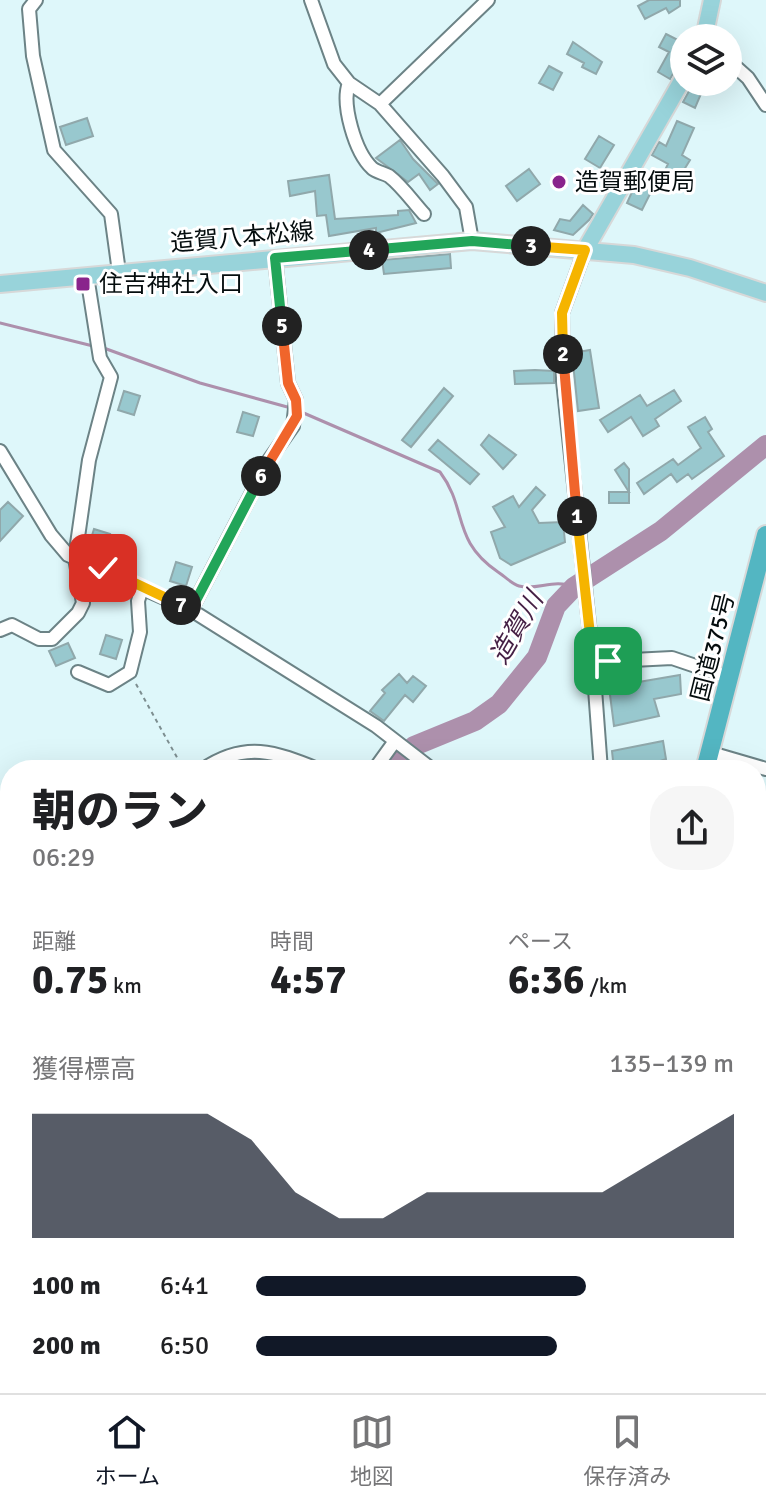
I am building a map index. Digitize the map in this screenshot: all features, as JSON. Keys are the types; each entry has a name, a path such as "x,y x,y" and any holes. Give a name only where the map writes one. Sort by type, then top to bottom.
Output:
{"highway":[{"name":"国道375号","path":"709,760 766,535"}],"main road":[{"path":"707,24 712,0"},
{"path":"585,250 673,96"},
{"name":"造賀八本松線","path":"0,284 472,241 634,255 690,268 766,293"}],"street":[{"path":"36,0 29,9 33,56 54,150 111,214 119,272"},
{"path":"311,0 334,64 349,83 380,104 466,207 472,241"},
{"path":"380,104 488,0"},
{"path":"742,73 766,105"},
{"path":"349,83 345,92 350,127 364,155 372,168 388,176 424,214"},
{"path":"585,250 562,313 563,381 600,760"},
{"path":"191,610 269,460 297,416 296,400 288,383 275,258"},
{"path":"0,630 12,625 39,639 52,639 78,613 83,603 75,558 89,460 111,377 100,358 87,276"},
{"path":"0,451 51,535 75,558 191,610 420,760"},
{"path":"78,672 109,685 130,672 140,632 138,601 142,588"},
{"path":"593,662 672,658 731,678"},
{"path":"387,760 403,747"},
{"path":"221,760 267,750 294,760"}],"path":[{"path":"130,672 178,760"}],"building":[{"path":"649,0 680,0 680,6 669,13 666,8 645,19 638,6"},
{"path":"666,34 670,36 670,79 658,72 669,52 659,47"},
{"path":"573,42 602,62 596,74 567,54"},
{"path":"549,66 562,73 553,90 539,83"},
{"path":"686,96 700,96 695,108 683,102"},
{"path":"87,118 93,136 66,145 60,127"},
{"path":"677,121 694,128 682,155 690,160 679,178 665,170 668,164 652,155 659,142 666,146"},
{"path":"599,136 614,145 600,168 585,159"},
{"path":"400,140 413,159 438,184 430,190 419,174 408,182 376,158"},
{"path":"529,169 540,184 517,201 506,186"},
{"path":"329,175 335,219 398,215 398,211 409,210 416,223 376,233 376,228 329,236 326,215 317,216 315,191 290,196 288,181"},
{"path":"636,183 652,190 642,210 627,203"},
{"path":"583,205 593,214 573,235 554,230 560,219 570,221"},
{"path":"450,254 451,268 384,274 382,260"},
{"path":"590,350 599,408 578,411 572,353"},
{"path":"514,371 554,371 554,383 515,384"},
{"path":"444,388 453,396 411,447 402,440"},
{"path":"674,390 681,401 655,419 659,426 643,436 631,417 608,432 600,420 640,395 647,406"},
{"path":"124,391 140,396 134,415 118,410"},
{"path":"243,412 259,417 253,436 237,432"},
{"path":"705,417 712,429 708,432 724,456 692,479 688,474 677,482 671,474 644,494 637,483 673,459 678,465 701,448 688,427"},
{"path":"489,435 516,455 503,469 481,445"},
{"path":"438,440 479,474 470,484 429,450"},
{"path":"624,463 629,469 629,492 615,470"},
{"path":"536,487 545,495 532,510 539,523 563,522 565,542 511,565 500,558 491,532 505,527 493,507 513,496 519,507"},
{"path":"609,492 629,492 629,503 609,503"},
{"path":"8,502 23,516 0,541 0,510"},
{"path":"94,529 110,534 104,553 88,548"},
{"path":"176,562 192,567 186,586 170,581"},
{"path":"106,635 122,640 116,659 100,654"},
{"path":"68,643 75,658 56,666 49,651"},
{"path":"399,674 407,683 413,676 426,686 413,702 405,695 384,721 370,711 385,693 382,690"},
{"path":"680,675 681,694 654,699 659,716 614,726 609,687"},
{"path":"663,741 666,759 613,760 612,751"}],"waterway":[{"path":"0,323 93,346"},
{"path":"101,347 200,383 291,408"},
{"path":"299,411 440,472 449,486 473,548 483,560 513,583 526,587 560,584 574,587"},
{"name":"造賀川","path":"398,760 414,746 475,721 499,704 537,657 556,606 574,587 661,531 766,445"}],"place":[{"name":"造賀郵便局","path":"559,182"},
{"name":"住吉神社入口","path":"83,284"}],"route":[{"path":"103,568 191,610 269,460 297,416 296,400 288,383 275,258 472,241 585,250 562,313 563,381 593,662 608,661"}]}
